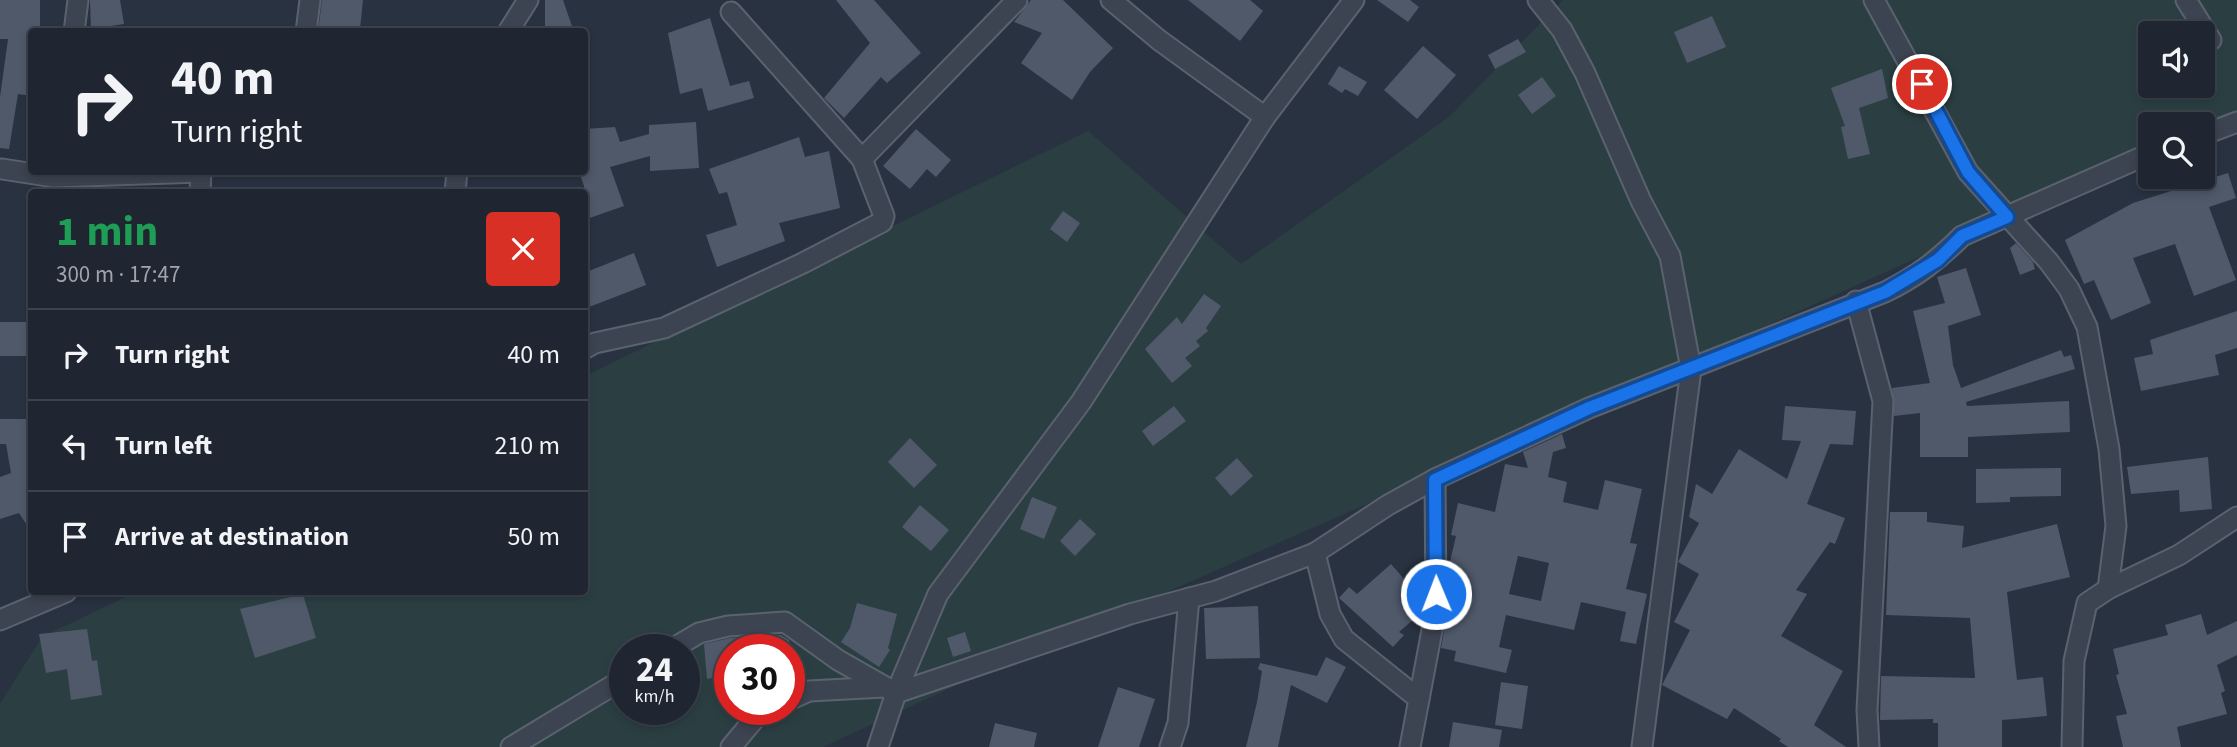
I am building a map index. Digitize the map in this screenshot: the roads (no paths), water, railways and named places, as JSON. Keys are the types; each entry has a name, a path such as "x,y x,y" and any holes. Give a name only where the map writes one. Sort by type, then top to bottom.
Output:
{"street":[{"path":"74,28 78,0"},
{"path":"306,28 310,0"},
{"path":"510,28 528,0"},
{"path":"862,159 1017,0"},
{"path":"1111,0 1159,40 1265,117"},
{"path":"878,747 890,690 938,594 1081,402 1265,117 1354,0"},
{"path":"1538,0 1562,30 1585,73 1641,201 1670,256 1691,369 1642,747"},
{"path":"1874,0 1968,172 2069,289 2087,327 2109,449 2116,526 2108,589"},
{"path":"2186,0 2199,21"},
{"path":"588,347 664,328 878,225 884,216 862,159 731,12"},
{"path":"2215,130 2237,122"},
{"path":"805,693 890,690 1250,579 1315,554 1388,505 1435,480 1589,408 1916,277 1962,236 2138,159"},
{"path":"2,169 28,172"},
{"path":"1856,302 1883,401 1867,710 1869,747"},
{"path":"1410,747 1436,609 1435,480"},
{"path":"2072,747 2074,661 2087,603 2108,589 2179,555 2237,517"},
{"path":"1315,554 1330,614 1344,639 1419,699"},
{"path":"0,620 59,595"},
{"path":"1170,747 1178,723 1189,598"},
{"path":"697,634 728,626 785,622 838,660 890,690"},
{"path":"511,747 609,688"},
{"path":"731,747 749,725"}]}
